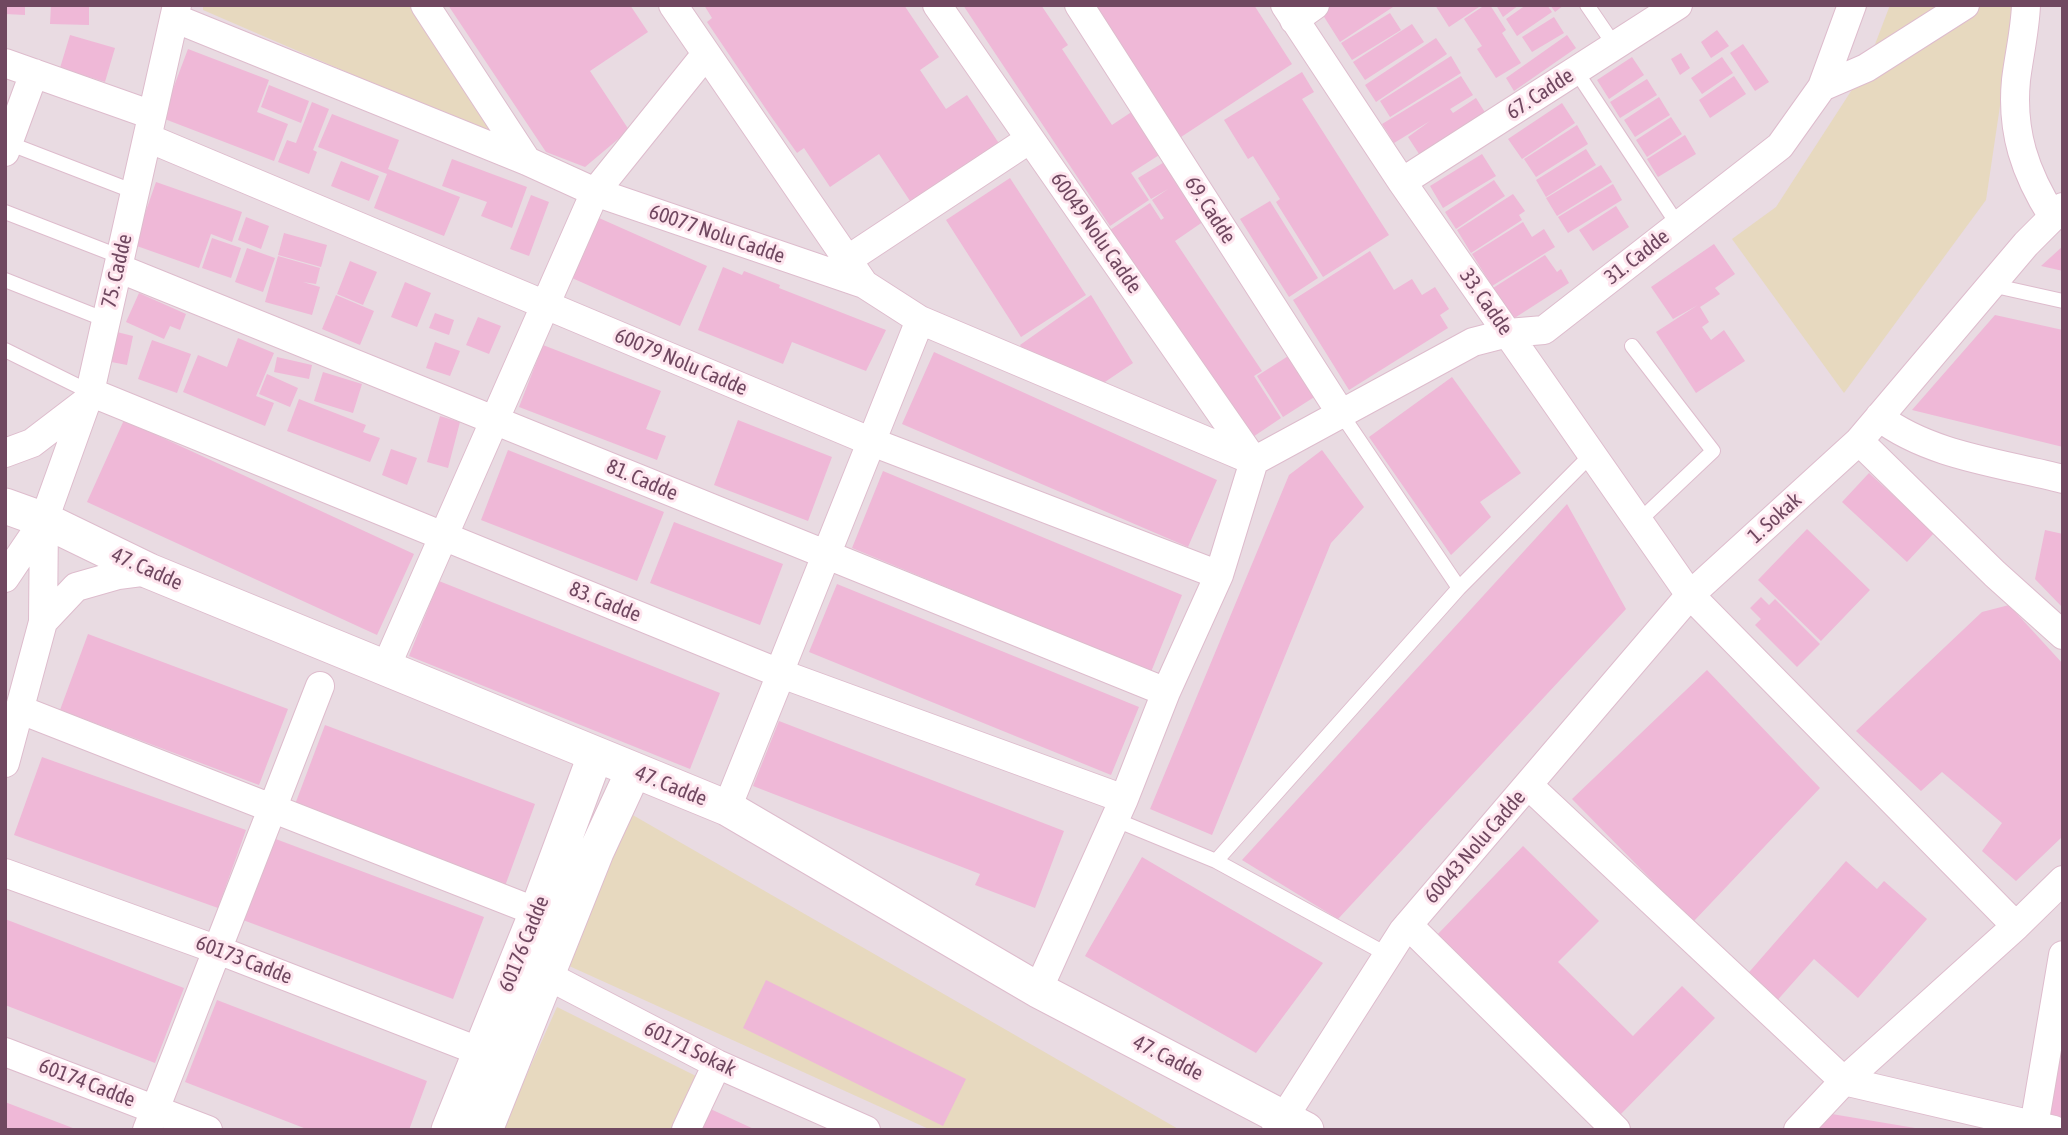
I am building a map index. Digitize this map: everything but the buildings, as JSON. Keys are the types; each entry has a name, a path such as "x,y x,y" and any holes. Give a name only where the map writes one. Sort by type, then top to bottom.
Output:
{"street":[{"path":"425,5 527,161"},
{"path":"673,5 864,284"},
{"name":"60049 Nolu Cadde","path":"937,5 1255,461"},
{"name":"69. Cadde","path":"1079,5 1342,415"},
{"name":"67. Cadde","path":"1402,182 1678,5"},
{"name":"31. Cadde","path":"1255,461 1473,342 1508,333 1544,330 1780,146 1822,87 1852,5"},
{"path":"1822,87 1866,68 1965,5"},
{"path":"2026,5 2016,82 2017,131 2026,171 2058,212"},
{"name":"33. Cadde","path":"1298,10 1402,182 1690,595 2016,926"},
{"name":"60077 Nolu Cadde","path":"176,12 595,192 864,284 920,320 1255,461"},
{"name":"75. Cadde","path":"44,520 89,396 176,12"},
{"path":"385,669 441,535 595,192 706,54"},
{"name":"60079 Nolu Cadde","path":"5,62 545,305 872,442 1219,575"},
{"path":"7,147 34,73"},
{"path":"847,260 1030,139"},
{"name":"1. Sokak","path":"1690,595 1859,440 1991,285 2058,212"},
{"name":"81. Cadde","path":"119,263 827,557 1166,692"},
{"path":"727,808 920,320"},
{"path":"5,453 32,443 89,396"},
{"name":"83. Cadde","path":"89,396 1120,809"},
{"path":"1879,417 1898,432 1921,443 2063,479"},
{"path":"1859,440 1994,574 2063,635"},
{"path":"1038,990 1120,809 1166,692 1219,575 1255,461"},
{"name":"47. Cadde","path":"5,506 44,520 149,571 727,808 1038,990 1289,1126"},
{"path":"5,578 44,520"},
{"path":"5,763 43,622 44,520"},
{"path":"43,622 76,587 118,575 149,571"},
{"name":"60043 Nolu Cadde","path":"1289,1126 1408,925 1690,595"},
{"path":"150,1119 320,686"},
{"path":"21,710 537,912"},
{"name":"60176 Cadde","path":"449,1130 481,1052 532,968 537,912 595,756"},
{"path":"485,1130 532,968 596,852 634,770"},
{"path":"1528,785 1844,1081 2044,1128 2063,955"},
{"name":"60173 Cadde","path":"5,873 218,950 481,1052"},
{"path":"1798,1130 1844,1081 2016,926 2063,880"},
{"path":"1408,925 1616,1130"},
{"name":"60171 Sokak","path":"532,968 717,1063 866,1130"},
{"name":"60174 Cadde","path":"5,1052 150,1119 208,1130"},
{"path":"686,1130 717,1063"}],"lane":[{"path":"1587,5 1615,46"},
{"path":"1576,71 1678,225"},
{"path":"7,147 135,192"},
{"path":"5,212 119,263"},
{"path":"5,279 106,320"},
{"path":"1991,285 2063,301"},
{"path":"1632,346 1713,451 1639,521"},
{"path":"5,350 89,396"},
{"path":"1342,415 1459,588"},
{"path":"1216,861 1459,588 1592,454"},
{"path":"1120,809 1388,955"}],"shaded area":[{"path":"5,5 2063,5 2063,1130 5,1130"},
{"path":"203,5 412,5 504,140 203,10"},
{"path":"1890,5 2015,5 1986,200 1844,393 1732,239 1776,207 1866,68"},
{"path":"631,814 1180,1130 931,1130 567,965"},
{"path":"557,1007 698,1077 673,1130 502,1130"}]}
